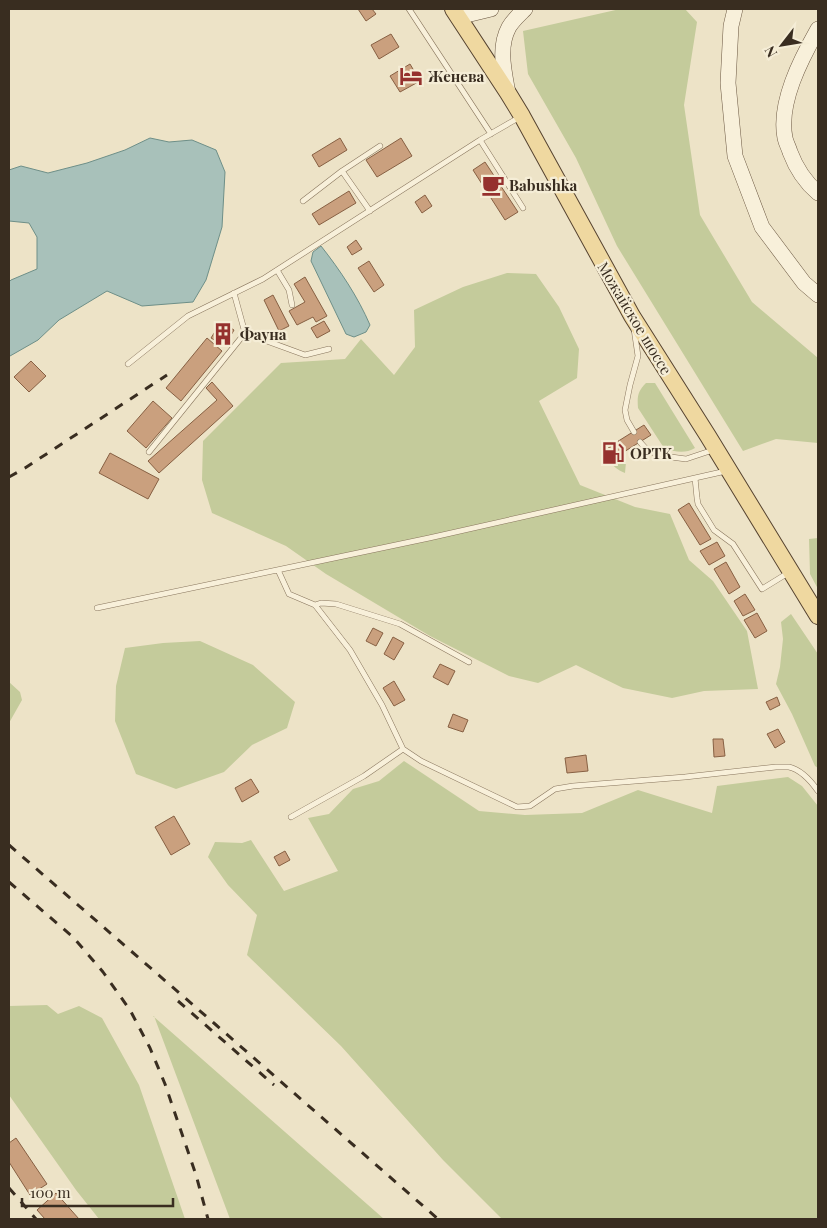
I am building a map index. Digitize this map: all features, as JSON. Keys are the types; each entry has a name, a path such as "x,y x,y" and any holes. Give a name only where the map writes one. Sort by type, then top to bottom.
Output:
{"main road":[{"path":"456,13 491,9"},
{"path":"508,93 503,65 503,44 510,26 525,9"},
{"path":"735,9 731,26 728,83 735,156 762,227 804,283 818,295"},
{"name":"Можайское шоссе","path":"456,13 522,116 632,316 716,448 818,616"},
{"path":"818,29 792,82 784,111 785,137 794,163 809,185 818,193"}],"lane":[{"path":"409,9 491,134"},
{"path":"128,364 188,316 263,279 480,140 522,116"},
{"path":"480,140 523,208"},
{"path":"303,201 342,171 380,146"},
{"path":"342,171 370,211"},
{"path":"277,270 289,290 292,305"},
{"path":"234,293 244,332"},
{"path":"632,316 638,356 625,410 627,420 634,432"},
{"path":"244,332 305,355 329,349"},
{"path":"149,452 244,332"},
{"path":"640,442 648,451 686,459 716,448"},
{"path":"97,608 429,538 729,470"},
{"path":"695,478 698,504 714,530 734,544 762,589 791,571"},
{"path":"278,570 289,594 315,605 350,650 382,705 403,749 420,761 517,807 530,806 555,789 573,786 776,767 791,768 805,775 818,791"},
{"path":"315,605 336,604 400,624 469,662"},
{"path":"291,818 364,776 403,749"}],"green space":[{"path":"620,9 685,9 697,22 684,105 700,215 752,302 818,358 818,443 776,439 743,451 617,246 576,158 528,74 523,31"},
{"path":"507,273 536,274 559,307 579,349 577,378 539,401 580,485 635,507 670,514 689,560 713,581 747,631 758,689 704,691 672,698 623,688 576,665 538,683 509,676 430,636 326,574 286,546 212,513 202,480 203,441 281,363 345,359 361,339 394,375 415,347 414,310 463,287"},
{"path":"646,383 655,383 695,448 680,452 664,448 638,408 639,394"},
{"path":"619,455 626,462 625,473 615,468 608,459 612,460"},
{"path":"818,538 818,589 810,574 809,539"},
{"path":"791,614 818,654 818,768 815,766 792,714 776,684 783,639 781,622"},
{"path":"200,641 253,665 295,702 287,728 252,745 224,772 176,789 136,774 115,721 116,686 125,648"},
{"path":"9,682 20,692 22,700 9,723"},
{"path":"404,761 479,811 525,815 582,813 638,790 712,813 717,786 788,777 802,786 818,806 818,1219 502,1219 443,1160 341,1046 247,955 257,915 228,885 208,857 215,842 242,843 251,840 284,891 338,871 308,818 329,814 353,789 379,781"},
{"path":"47,1005 58,1014 79,1006 102,1018 139,1085 185,1219 99,1219 76,1190 9,1095 9,1006"},
{"path":"154,1017 384,1219 230,1219"}],"water":[{"path":"150,138 169,142 192,140 216,150 225,172 222,227 206,280 193,302 142,306 107,291 59,320 38,340 9,356 9,282 37,269 37,237 29,223 9,221 9,170 21,166 48,173 87,163 125,150"},
{"path":"321,246 342,274 360,304 370,325 366,332 354,337 346,334 311,261 313,252"}],"building":[{"path":"358,9 372,9 376,14 366,21"},
{"path":"391,34 399,47 379,59 371,45"},
{"path":"410,64 420,81 400,92 390,76"},
{"path":"340,138 347,150 319,167 312,155"},
{"path":"401,138 412,156 377,177 366,160"},
{"path":"485,162 518,212 505,220 473,170"},
{"path":"349,191 356,203 319,225 312,214"},
{"path":"425,195 432,206 422,213 415,202"},
{"path":"356,240 362,249 352,255 347,247"},
{"path":"369,261 384,285 374,292 358,268"},
{"path":"305,277 327,316 316,322 313,317 297,325 289,311 305,302 294,284"},
{"path":"273,295 289,326 279,331 264,300"},
{"path":"324,321 330,331 317,338 311,328"},
{"name":"Фауна","path":"221,322 234,330 225,346 211,338"},
{"path":"207,338 222,351 181,401 166,388"},
{"path":"31,361 46,376 29,392 14,377"},
{"path":"212,382 233,406 159,473 148,461 217,400 206,388"},
{"path":"153,401 172,418 146,448 127,431"},
{"path":"644,425 651,435 619,455 612,445"},
{"path":"612,445 619,455 612,460 606,450"},
{"path":"110,453 159,479 148,499 99,473"},
{"path":"689,503 711,539 700,545 678,510"},
{"path":"717,542 725,556 709,565 700,551"},
{"path":"726,562 740,587 729,594 714,569"},
{"path":"745,594 755,610 743,616 734,601"},
{"path":"757,613 767,631 755,638 744,620"},
{"path":"373,628 383,633 376,646 366,641"},
{"path":"393,637 404,643 394,660 384,654"},
{"path":"440,664 455,671 448,685 433,677"},
{"path":"394,681 405,700 394,706 383,688"},
{"path":"777,697 780,705 770,710 766,702"},
{"path":"453,714 468,720 463,732 448,727"},
{"path":"778,729 785,742 775,748 767,734"},
{"path":"713,739 723,739 725,756 714,757"},
{"path":"586,755 588,771 567,773 565,758"},
{"path":"251,779 259,792 242,802 235,788"},
{"path":"174,816 190,844 171,855 155,827"},
{"path":"285,851 290,860 279,866 274,857"},
{"path":"16,1138 47,1184 30,1195 9,1162 9,1143"},
{"path":"56,1193 79,1219 45,1219 37,1210"}],"railway":[{"path":"9,477 167,375"},
{"path":"9,845 438,1219"},
{"path":"9,882 73,937 103,972 130,1010 150,1048 165,1084 196,1175 208,1219"},
{"path":"178,1001 274,1085"},
{"path":"9,1188 36,1219"}],"place":[{"name":"Женева","path":"411,76"},
{"name":"Babushka","path":"493,185"},
{"name":"Фауна","path":"223,334"},
{"name":"ОРТК","path":"613,453"}]}
